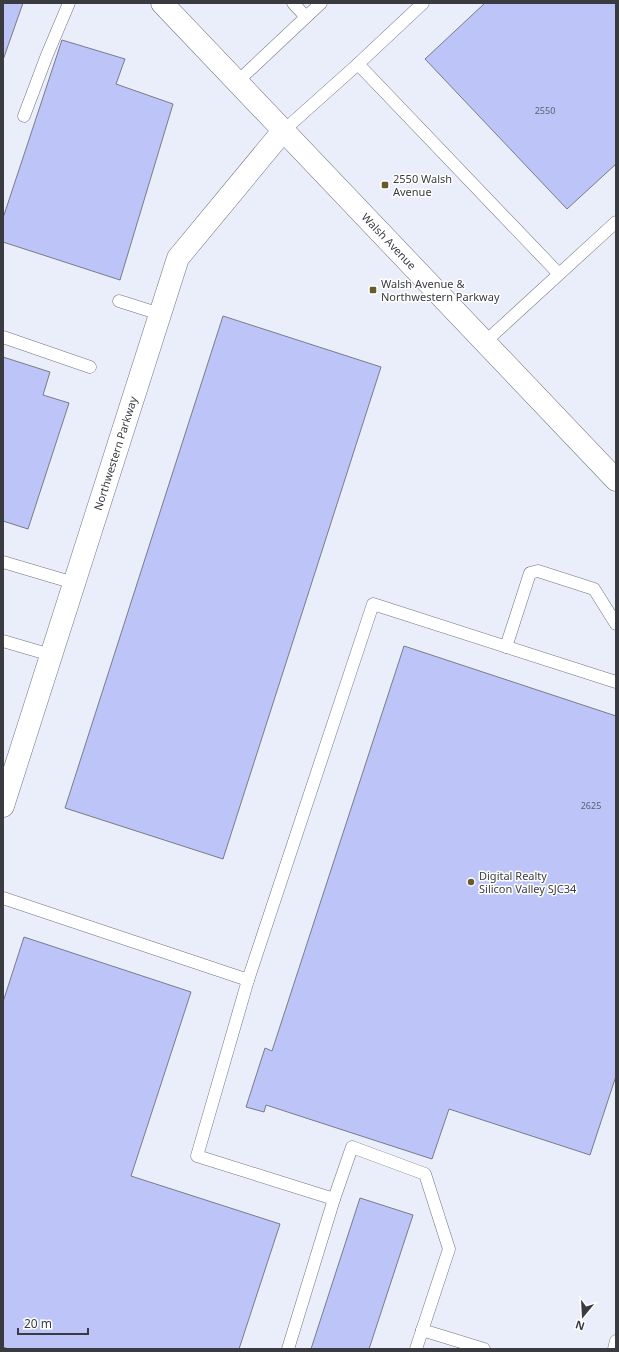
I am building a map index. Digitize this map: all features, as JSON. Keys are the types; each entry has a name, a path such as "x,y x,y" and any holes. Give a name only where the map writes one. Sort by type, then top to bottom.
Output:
{"street":[{"name":"Walsh Avenue","path":"162,3 616,480"},
{"name":"Northwestern Parkway","path":"3,806 178,258 283,131"}],"lane":[{"path":"24,116 47,55 69,3"},
{"path":"292,3 306,17"},
{"path":"237,82 321,3"},
{"path":"283,131 423,3"},
{"path":"358,64 559,274"},
{"path":"485,342 616,222"},
{"path":"119,301 160,314"},
{"path":"3,337 90,367"},
{"path":"3,562 74,583"},
{"path":"506,647 530,574 538,571 594,589 616,624"},
{"path":"334,1199 197,1156 248,980 373,604 616,682"},
{"path":"3,641 51,655"},
{"path":"3,898 248,980"},
{"path":"288,1349 334,1199 352,1148 425,1174 449,1249 416,1349"},
{"path":"422,1330 484,1349"},
{"path":"614,1349 616,1341"}],"shaded area":[{"path":"3,3 616,3 616,1349 3,1349"}],"building":[{"path":"3,3 23,3 3,60"},
{"path":"485,3 616,3 616,164 567,209 425,59"},
{"path":"62,40 125,59 116,84 173,104 120,280 3,242 3,218"},
{"path":"223,316 381,367 223,859 65,808"},
{"path":"3,357 50,372 43,395 69,403 28,529 3,521"},
{"name":"Digital Realty Silicon Valley SJC34","path":"404,646 616,716 616,1076 590,1155 449,1109 432,1159 266,1105 264,1112 246,1107 265,1048 272,1051"},
{"path":"24,937 191,992 131,1176 280,1224 239,1349 9,1349 3,1347 3,1002"},
{"path":"360,1198 413,1215 369,1349 311,1349"}],"place":[{"name":"2550 Walsh Avenue","path":"385,185"},
{"name":"Walsh Avenue & Northwestern Parkway","path":"373,290"},
{"name":"Digital Realty Silicon Valley SJC34","path":"471,882"}]}
